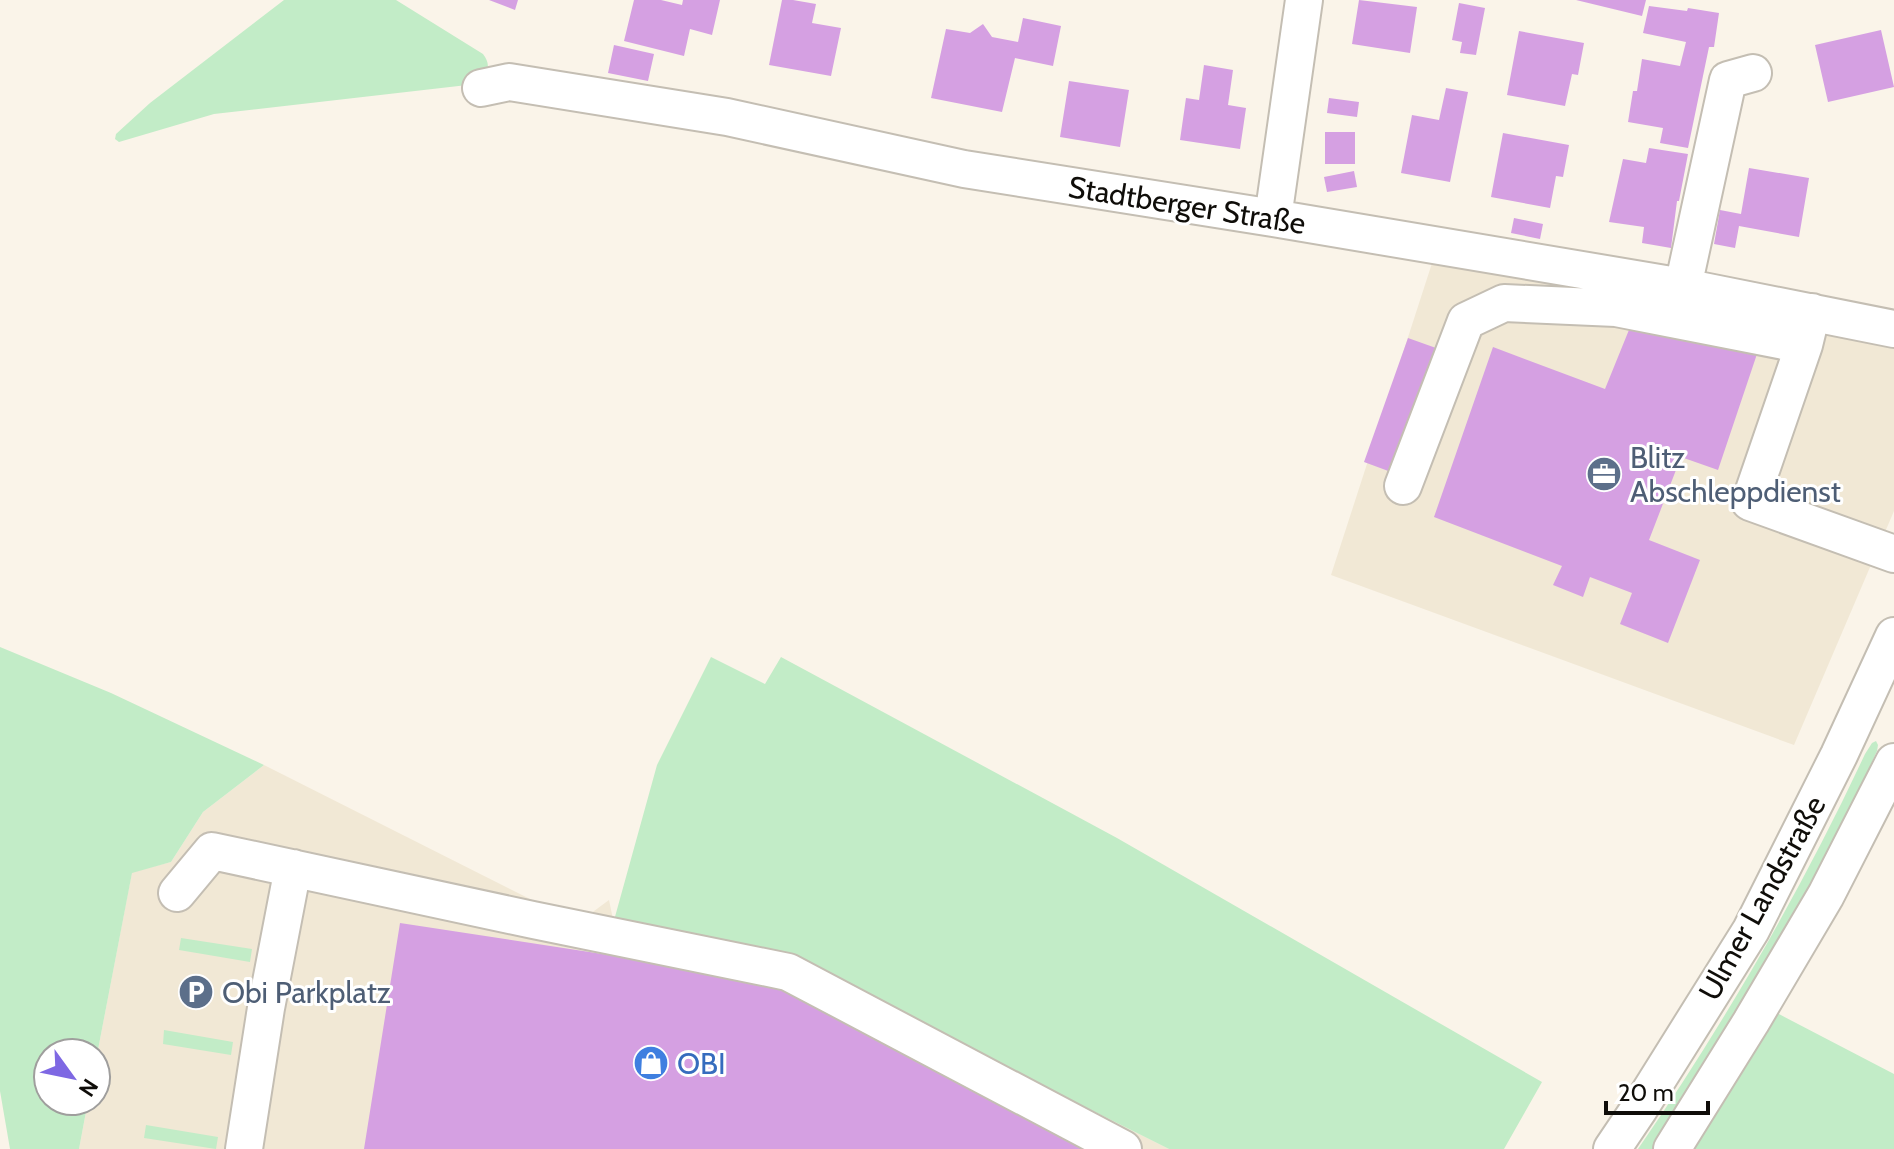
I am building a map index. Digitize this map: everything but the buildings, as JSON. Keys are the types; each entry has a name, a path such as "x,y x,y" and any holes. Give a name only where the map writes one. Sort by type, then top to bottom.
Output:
{"street":[{"path":"1273,218 1304,0"},
{"path":"1683,287 1728,80 1753,73"},
{"name":"Stadtberger Straße","path":"481,88 509,82 727,117 964,169 1683,287 1808,329 1894,329"},
{"path":"1403,486 1466,321 1504,303 1616,308 1808,329 1750,502 1894,554"},
{"name":"Ulmer Landstraße","path":"1612,1149 1751,930 1881,702 1894,636"},
{"path":"1672,1149 1826,895 1894,762"},
{"path":"177,893 212,851 788,972 1123,1149"},
{"path":"244,1149 266,1008 293,868"}],"shaded area":[{"path":"1434,257 1894,340 1894,511 1794,745 1331,575"},
{"path":"264,765 536,902 590,914 609,900 614,924 785,957 1169,1149 79,1149 85,1117 112,1117 112,1037 100,1037 132,872 171,862 203,812"}],"green space":[{"path":"284,0 396,0 483,54 488,63 487,70 476,84 214,114 119,142 115,139 116,134 150,103"},
{"path":"0,647 111,693 264,765 203,812 171,862 132,873 100,1037 32,1037 32,1117 85,1117 79,1149 10,1149 0,1091"},
{"path":"711,657 765,684 781,657 1117,838 1542,1082 1504,1149 1169,1149 785,957 613,924 657,765"},
{"path":"1876,741 1877,751 1854,801 1779,947 1654,1149 1638,1149 1701,1054 1760,956 1815,856 1865,754"},
{"path":"181,938 252,949 250,962 179,950"},
{"path":"1773,1011 1894,1074 1894,1149 1684,1149"},
{"path":"164,1030 233,1042 231,1055 163,1044"},
{"path":"146,1125 218,1137 216,1149 144,1138"}],"place":[{"name":"Blitz Abschleppdienst","path":"1604,474"},
{"name":"Obi Parkplatz","path":"196,992"},
{"name":"OBI","path":"651,1063"}]}
